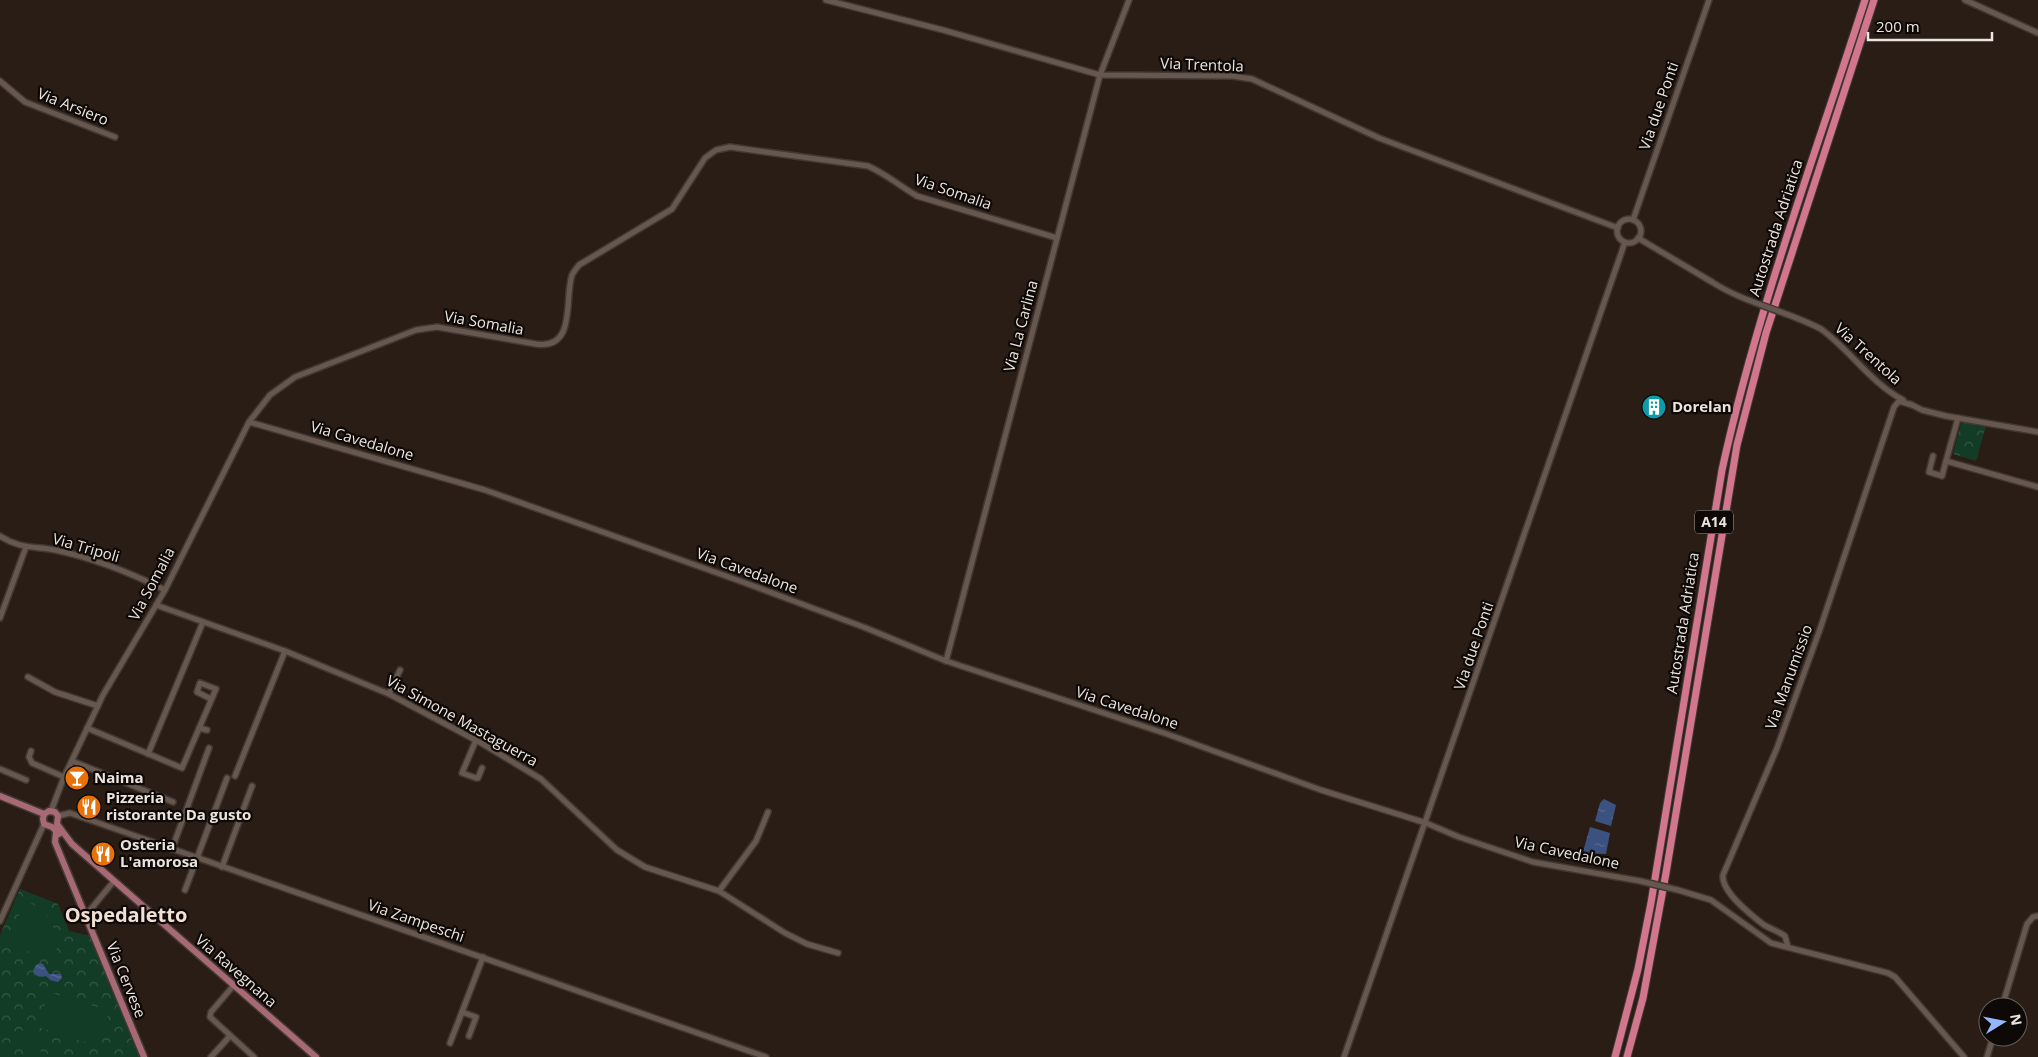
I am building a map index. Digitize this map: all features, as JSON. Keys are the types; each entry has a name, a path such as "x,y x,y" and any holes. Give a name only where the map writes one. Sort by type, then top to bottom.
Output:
{"highway":[{"name":"Autostrada Adriatica","path":"1615,1057 1638,969 1651,902 1722,470 1738,400 1780,259 1865,0"},
{"name":"Autostrada Adriatica","path":"1627,1057 1643,998 1666,873 1737,445 1749,394 1769,325 1874,0"}],"main road":[{"path":"0,796 44,814 51,811 58,816 55,827"},
{"path":"44,814 44,824"},
{"name":"Via Ravegnana","path":"44,824 55,827 72,844 316,1057"},
{"name":"Via Ravegnana","path":"55,827 65,840 72,844"},
{"name":"Via Cervese","path":"55,827 55,842 144,1057"},
{"path":"61,856 59,842 65,840"}],"street":[{"name":"Via Trentola","path":"826,0 943,30 1100,75 1232,76 1252,79 1379,138 1618,228"},
{"name":"Via La Carlina","path":"946,661 1100,75 1129,0"},
{"name":"Via due Ponti","path":"1633,220 1709,0"},
{"path":"1965,0 2038,33"},
{"name":"Via Arsiero","path":"0,81 25,102 114,137"},
{"name":"Via Somalia","path":"51,811 64,777 98,706 165,590 249,422 270,395 295,376 416,330 437,327 543,345 559,339 565,326 573,274 579,265 672,209 705,158 716,150 730,147 868,166 886,174 903,188 917,196 1057,238"},
{"path":"1633,220 1640,228 1638,238 1632,242 1624,242 1618,235 1618,228 1622,222 1633,220"},
{"name":"Via Trentola","path":"1638,238 1741,298 1821,328 1895,396 1922,410 2038,432"},
{"name":"Via due Ponti","path":"1344,1057 1624,242"},
{"name":"Via Manumissio","path":"1788,947 1785,936 1766,926 1728,891 1723,875 1777,748 1819,632 1894,407 1899,401 1912,405"},
{"path":"1933,456 1929,472 1942,476 1958,418"},
{"name":"Via Cavedalone","path":"249,422 485,490 749,584 866,628 946,661 1167,734 1322,790 1426,822 1460,837 1533,862 1640,881 1711,900 1771,943 1888,972 1895,977 1964,1057"},
{"path":"1946,461 2038,487"},
{"name":"Via Tripoli","path":"0,536 14,544 55,550 135,575 165,590"},
{"path":"0,618 26,547"},
{"name":"Via Simone Mastaguerra","path":"156,605 286,651 389,694 476,740 541,779 617,850 645,867 719,891 785,933 806,944 838,953"},
{"path":"148,754 203,622"},
{"path":"235,776 286,651"},
{"path":"389,694 400,670"},
{"path":"28,678 56,692 98,706"},
{"path":"87,728 182,768 211,698"},
{"path":"199,728 207,730"},
{"path":"476,740 462,772 478,778 482,768"},
{"path":"172,849 209,748"},
{"path":"30,751 29,757 32,763 64,777"},
{"path":"72,761 173,802"},
{"path":"0,769 26,780"},
{"path":"185,890 227,778"},
{"path":"222,867 252,786"},
{"path":"719,891 756,841 768,812"},
{"name":"Via Zampeschi","path":"58,816 70,813 766,1057"},
{"path":"0,921 44,824"},
{"path":"86,915 114,881"},
{"path":"0,901 8,904"},
{"path":"2005,997 2027,924 2033,917 2038,916"},
{"path":"450,1043 483,957"},
{"path":"234,985 210,1014 230,1036 254,1057"},
{"path":"462,1012 476,1017 469,1036"},
{"path":"212,1057 230,1036"}],"green space":[{"path":"1965,422 1986,426 1976,461 1953,454 1961,424"},
{"path":"20,889 58,904 69,931 91,936 141,1057 0,1057 0,935"},
{"path":"25,901 34,905 48,917 52,925 56,942 55,961 7,944"},
{"path":"49,992 109,1011 98,1046 38,1027"},
{"path":"21,1030 39,1036 35,1048 17,1042"},
{"path":"26,1047 51,1055 50,1057 23,1057"}],"water":[{"path":"1604,799 1616,805 1611,826 1595,821 1600,803"},
{"path":"1590,827 1610,833 1606,854 1583,852"},
{"path":"43,964 49,974 61,974 62,978 58,982 50,980 46,976 36,975 33,971 36,965"}],"place":[{"name":"Dorelan","path":"1654,407"},
{"name":"Naima","path":"77,778"},
{"name":"Pizzeria ristorante Da gusto","path":"89,807"},
{"name":"Osteria L'amorosa","path":"103,854"}],"district":[{"name":"Ospedaletto","path":"126,915"}]}
